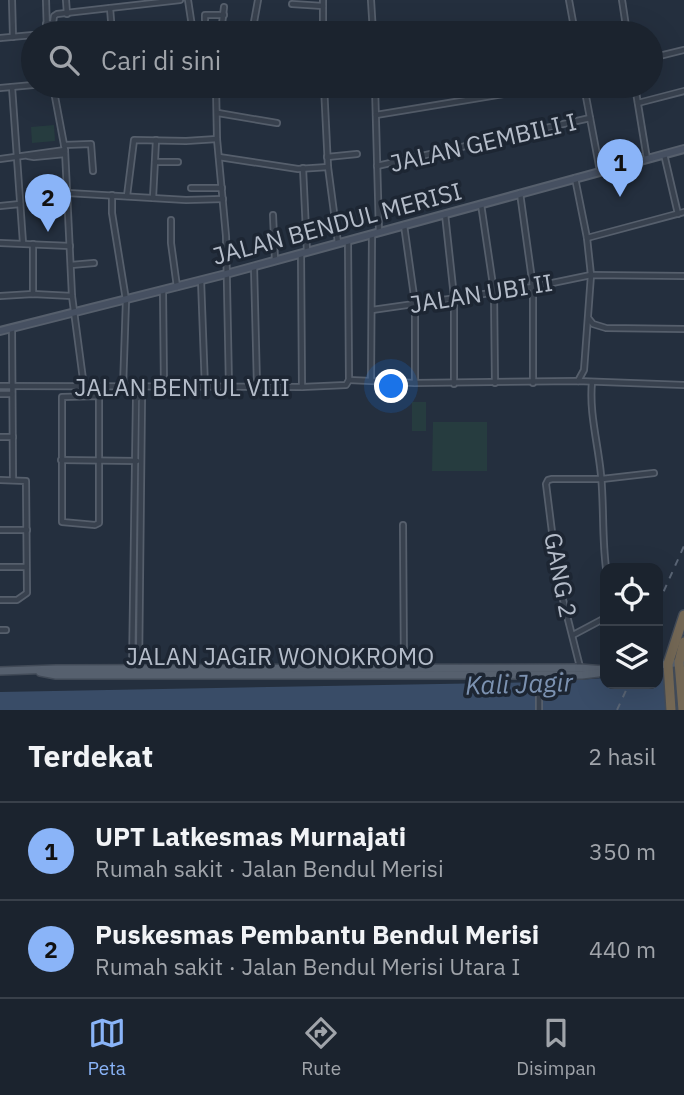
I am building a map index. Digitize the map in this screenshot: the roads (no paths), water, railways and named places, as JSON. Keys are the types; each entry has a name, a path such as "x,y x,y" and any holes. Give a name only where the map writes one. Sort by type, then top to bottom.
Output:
{"highway":[{"path":"671,710 668,675 663,664 684,615"},
{"path":"683,710 680,673 684,642"}],"main road":[{"path":"663,664 682,662"},
{"name":"JALAN JAGIR WONOKROMO","path":"233,672 404,669 497,672 539,678 600,671"},
{"name":"JALAN JAGIR WONOKROMO","path":"0,671 39,671 56,675 136,672 600,670"}],"street":[{"path":"12,0 13,37"},
{"path":"46,0 46,21"},
{"path":"66,0 67,14"},
{"path":"54,21 56,14 180,0"},
{"path":"188,0 191,21"},
{"path":"254,21 258,0"},
{"path":"371,0 372,21"},
{"path":"569,0 573,21"},
{"path":"622,0 625,21"},
{"path":"292,4 323,3 323,21"},
{"path":"223,21 224,7"},
{"path":"110,8 111,21"},
{"path":"205,15 224,15"},
{"path":"0,38 21,36"},
{"path":"663,55 684,50"},
{"path":"0,88 21,86"},
{"path":"12,87 23,243"},
{"path":"663,96 684,91"},
{"path":"55,98 65,150 72,296 84,387"},
{"path":"217,98 229,386"},
{"path":"324,98 327,157 338,243"},
{"path":"370,380 377,166 375,98"},
{"path":"376,115 479,98"},
{"path":"586,98 600,171"},
{"path":"637,98 648,159"},
{"path":"638,103 657,98"},
{"path":"218,113 277,123"},
{"name":"JALAN GEMBILI I","path":"377,166 590,118"},
{"path":"127,197 134,140 217,139"},
{"path":"153,198 156,140"},
{"path":"0,159 34,157 91,144 93,171"},
{"name":"JALAN BENDUL MERISI","path":"0,331 275,261 684,149"},
{"path":"327,157 357,154"},
{"path":"587,238 681,213 664,154"},
{"path":"219,157 303,168 328,167"},
{"path":"155,162 178,162"},
{"path":"302,387 303,168"},
{"path":"575,178 591,275 584,370 578,381"},
{"path":"191,188 222,188"},
{"path":"68,193 223,199"},
{"path":"520,193 533,286 533,383"},
{"path":"112,195 112,213 126,300 123,388"},
{"path":"0,206 20,204"},
{"path":"481,204 494,292 495,383"},
{"path":"445,214 454,297 454,384"},
{"path":"273,215 275,261"},
{"path":"171,220 177,287"},
{"path":"404,225 415,303 415,383"},
{"path":"348,241 349,380"},
{"path":"0,243 70,246"},
{"path":"33,244 33,294"},
{"path":"71,265 94,263"},
{"path":"254,266 257,386"},
{"name":"JALAN UBI II","path":"372,310 591,275 684,276"},
{"path":"201,280 205,388"},
{"path":"163,290 164,387"},
{"path":"0,296 72,296"},
{"path":"588,318 593,324 606,328 684,329"},
{"path":"12,328 13,480"},
{"path":"584,370 591,384 591,412 602,479 602,533 605,563"},
{"name":"JALAN BENTUL VIII","path":"12,389 302,387 346,385 349,380 454,384 578,381 591,384 684,385"},
{"path":"0,386 12,389"},
{"path":"0,394 12,389"},
{"path":"99,396 99,523 95,525 61,521 61,460 62,397 99,396"},
{"path":"136,672 142,396 136,399 139,461"},
{"path":"0,437 13,437"},
{"path":"61,460 139,461"},
{"path":"602,479 654,473"},
{"path":"0,480 24,479 27,482 27,593 17,600 0,600"},
{"name":"GANG 2","path":"580,668 558,580 546,484 548,480 602,479"},
{"path":"403,524 404,669"},
{"path":"0,530 27,530"},
{"path":"0,567 26,568"},
{"path":"573,635 600,621"},
{"path":"539,678 539,710"}],"water":[{"name":"Kali Jagir","path":"684,673 684,710 0,710 0,692 547,682 600,678 600,689 663,689 663,677"}],"railway":[{"path":"663,593 684,546"},
{"path":"617,710 627,689"}],"place":[{"name":"UPT Latkesmas Murnajati","path":"620,197"},
{"name":"Puskesmas Pembantu Bendul Merisi","path":"48,232"}]}
